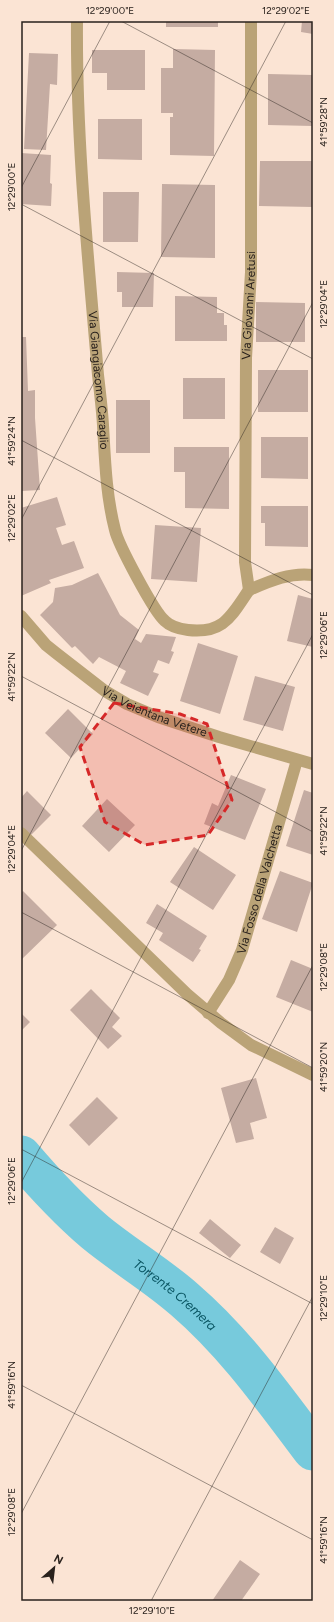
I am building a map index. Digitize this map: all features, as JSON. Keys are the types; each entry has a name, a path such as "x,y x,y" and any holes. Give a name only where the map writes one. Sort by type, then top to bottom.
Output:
{"street":[{"name":"Via Giangiacomo Caraglio","path":"77,21 77,70 84,199 103,424 106,484 115,531 157,612 168,624 184,629 199,631 214,629 225,623 248,590"},
{"name":"Via Giovanni Aretusi","path":"248,590 245,554 246,358 251,272 251,21"},
{"path":"248,590 271,580 289,575 313,575"},
{"name":"Via Veientana Vetere","path":"21,616 46,645 105,691 127,704 158,717 219,737 313,764"},
{"name":"Via Fosso della Valchetta","path":"208,1013 229,980 242,950 297,760"},
{"path":"21,833 208,1013 251,1044 313,1075"}],"highlighted area":[{"path":"114,703 180,714 207,724 232,800 208,835 145,845 105,822 80,747"}],"building":[{"path":"166,21 218,21 218,27 166,27"},
{"path":"302,21 313,21 313,34 301,32"},
{"path":"173,49 215,50 214,156 170,155 170,117 173,117 173,113 161,113 161,68 173,68"},
{"path":"92,50 145,50 145,90 107,90 107,73 92,73"},
{"path":"29,53 58,54 57,85 50,84 46,150 24,149"},
{"path":"268,74 313,75 313,126 268,125"},
{"path":"98,119 142,119 142,160 98,159"},
{"path":"21,153 51,155 51,206 21,204"},
{"path":"260,161 313,161 313,207 259,206"},
{"path":"162,184 215,185 215,258 161,257"},
{"path":"103,192 139,192 138,242 103,242"},
{"path":"117,272 154,273 153,307 122,307 122,292 117,292"},
{"path":"175,296 217,297 217,313 224,313 224,325 227,325 227,341 175,341"},
{"path":"256,302 305,303 305,342 256,342"},
{"path":"21,337 26,337 28,391 35,390 35,418 40,490 21,491"},
{"path":"258,370 308,370 308,412 258,412"},
{"path":"183,378 225,378 225,419 183,419"},
{"path":"116,400 150,400 150,453 116,453"},
{"path":"261,437 308,437 308,479 261,478"},
{"path":"174,447 229,447 229,509 185,508 185,472 174,472"},
{"path":"57,497 66,525 56,528 62,545 74,541 84,568 49,580 51,583 21,596 21,508"},
{"path":"261,506 308,506 308,547 265,546 265,523 261,523"},
{"path":"155,525 201,528 197,582 151,579"},
{"path":"98,573 120,615 139,630 135,639 141,643 146,634 176,637 171,651 174,652 169,664 158,660 153,672 159,674 148,696 120,683 126,671 99,657 93,664 75,646 72,648 40,615 53,602 55,588 72,585"},
{"path":"298,595 313,599 313,647 287,641"},
{"path":"198,643 238,656 220,714 180,701"},
{"path":"255,676 295,687 283,731 243,720"},
{"path":"68,709 93,734 71,758 45,733"},
{"path":"231,775 266,789 245,840 204,824 212,803 218,806"},
{"path":"304,790 313,793 313,855 286,846"},
{"path":"27,791 51,815 30,836 21,827 21,798"},
{"path":"107,799 135,825 109,852 82,826"},
{"path":"194,847 236,875 213,910 170,882"},
{"path":"280,871 313,883 297,932 262,919"},
{"path":"23,891 57,925 21,960 21,893"},
{"path":"157,904 207,936 199,949 201,950 193,962 159,940 163,933 146,923"},
{"path":"291,960 313,969 313,1012 276,997"},
{"path":"91,989 120,1018 112,1027 122,1036 108,1049 70,1010"},
{"path":"21,1013 30,1022 21,1031"},
{"path":"256,1078 267,1118 250,1123 254,1139 236,1143 221,1088"},
{"path":"97,1097 118,1118 89,1146 69,1125"},
{"path":"210,1219 241,1245 230,1258 199,1233"},
{"path":"275,1227 294,1238 280,1264 260,1252"},
{"path":"240,1560 260,1574 241,1601 212,1601"}],"waterway":[{"name":"Torrente Cremera","path":"21,1156 56,1196 95,1232 174,1291 220,1334 253,1371 313,1450"}]}
